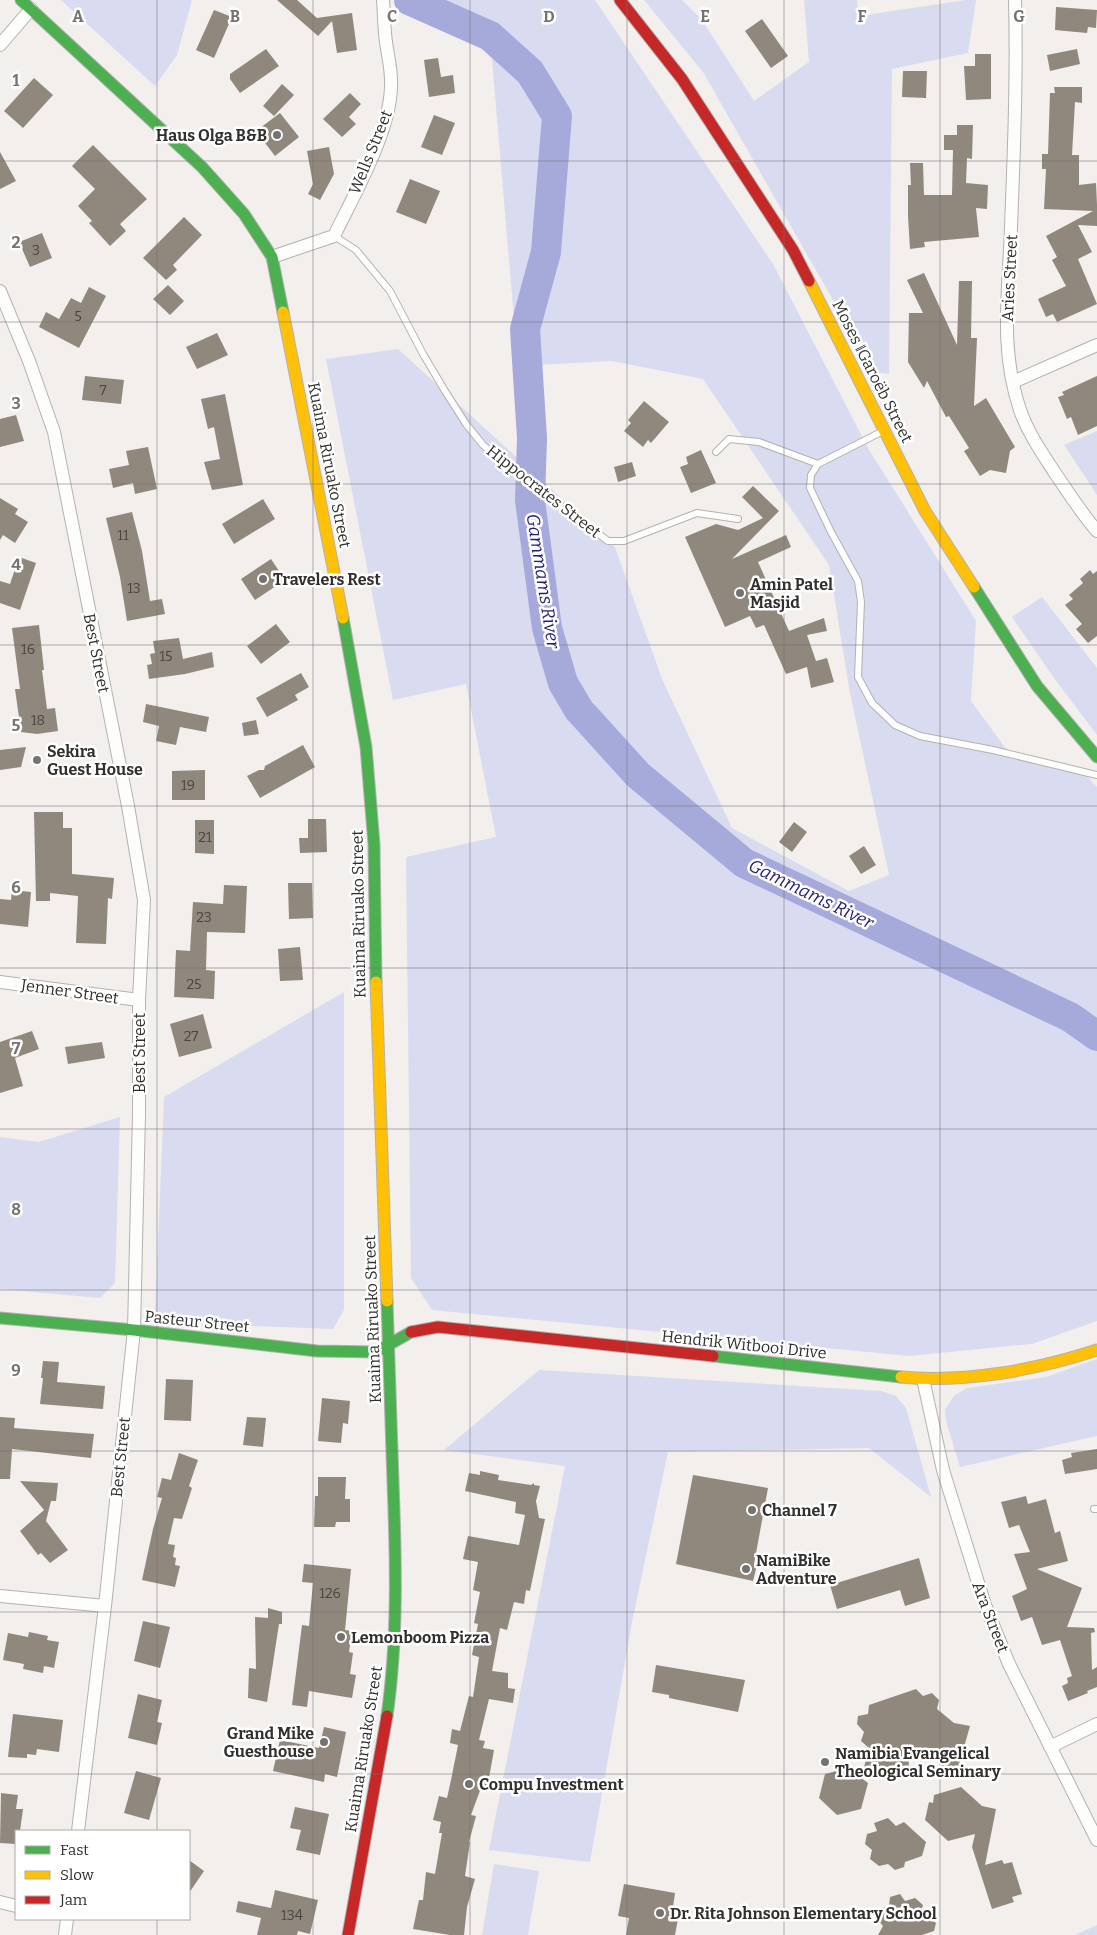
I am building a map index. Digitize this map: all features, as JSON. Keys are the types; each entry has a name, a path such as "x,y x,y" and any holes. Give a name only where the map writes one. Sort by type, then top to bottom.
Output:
{"street":[{"name":"Wells Street","path":"334,236 363,176 388,112 391,66 386,43 383,0"},
{"name":"Moses ǁGaroëb Street","path":"620,0 682,79 793,250 925,511 1037,686 1097,757"},
{"name":"Aries Street","path":"1016,0 1011,228 1006,330 1007,350 1020,411 1036,443 1083,514 1097,531"},
{"path":"0,45 26,4"},
{"name":"Kuaima Riruako Street","path":"26,4 202,167 244,214 272,256 334,570 366,747 374,844 377,1015 395,1530 396,1636 384,1742 348,1935"},
{"path":"272,256 334,236"},
{"name":"Best Street","path":"0,291 29,361 54,432 124,787 144,900 139,1000 139,1114 134,1330 105,1606 78,1830"},
{"path":"1014,382 1097,345"},
{"name":"Jenner Street","path":"0,982 139,1000"},
{"name":"Pasteur Street","path":"0,1318 134,1330 317,1350 376,1352 389,1346"},
{"name":"Hendrik Witbooi Drive","path":"389,1346 411,1332 438,1327 922,1379 1018,1370 1077,1358 1097,1350"},
{"name":"Ara Street","path":"922,1379 943,1470 985,1605 1009,1664 1097,1840"},
{"path":"0,1596 105,1606"},
{"path":"1050,1747 1097,1724"},
{"path":"0,1902 15,1906"},
{"path":"65,1935 67,1920"}],"lane":[{"name":"Hippocrates Street","path":"334,236 356,250 385,284 423,354 466,424 494,456 608,541 624,542 697,513 738,519"},
{"path":"884,430 818,464 811,475 810,488 831,532 858,580 861,602 858,678 872,702 895,725 920,736 993,750 1097,775"},
{"path":"716,452 729,439 759,442 818,464"}],"shaded area":[{"path":"61,0 192,0 177,55 155,86"},
{"path":"412,0 595,0 773,264 868,448 976,621 971,701 1007,750 1081,770 1097,787 1097,1321 1032,1344 909,1356 432,1310 411,1278 406,857 496,837 466,684 393,700 326,359 398,349 615,547 662,679 732,828 849,891 889,875 850,693 829,565 703,379 612,361 518,366 490,36 412,3"},
{"path":"644,0 682,0 702,20 754,101 809,62 804,0 857,0 859,16 976,0 968,53 892,69 889,374 874,372 703,72"},
{"path":"1097,431 1097,495 1064,445"},
{"path":"1042,597 1097,668 1097,735 1054,678 1012,617"},
{"path":"344,992 344,1310 333,1329 197,1324 155,1315 164,1097"},
{"path":"120,1117 115,1283 100,1298 0,1289 0,1137 39,1142"},
{"path":"1097,1359 1097,1436 960,1467 946,1421 945,1409 954,1396 967,1388 1046,1377"},
{"path":"539,1370 881,1391 896,1396 906,1408 931,1497 869,1448 668,1452 632,1622 590,1862 489,1850 565,1466 444,1450"},
{"path":"494,1864 539,1871 528,1935 482,1935"},
{"path":"1097,1925 1097,1935 1075,1935"}],"building":[{"path":"277,0 297,0 317,18 352,13 357,50 337,53 332,21 318,36"},
{"path":"1056,7 1097,10 1096,28 1088,27 1087,33 1055,30"},
{"path":"214,10 232,17 214,58 196,50"},
{"path":"762,19 788,56 771,68 745,31"},
{"path":"266,49 279,66 240,93 230,79 230,74"},
{"path":"1077,49 1080,64 1050,71 1047,55"},
{"path":"975,54 991,54 991,99 966,100 964,66 975,66"},
{"path":"438,58 441,77 453,75 455,93 429,97 424,60"},
{"path":"903,71 927,71 926,98 902,97"},
{"path":"34,78 53,95 23,128 4,111"},
{"path":"282,84 294,95 274,116 263,106"},
{"path":"1054,87 1082,87 1082,103 1075,102 1072,155 1079,155 1079,185 1096,183 1097,205 1097,226 1078,225 1092,252 1078,259 1097,304 1057,322 1053,314 1046,317 1038,299 1066,286 1052,260 1057,257 1046,236 1093,211 1044,209 1046,169 1042,169 1042,154 1048,154 1050,93 1055,93"},
{"path":"350,93 361,104 349,117 356,124 342,137 323,119"},
{"path":"280,113 299,137 275,156 256,131"},
{"path":"434,115 455,123 442,155 421,147"},
{"path":"957,125 973,125 972,159 967,158 966,183 988,185 987,209 976,208 979,237 924,242 925,247 910,249 908,185 911,185 910,163 923,163 924,195 952,195 953,150 944,150 944,135 957,135"},
{"path":"93,145 147,199 120,224 126,231 110,246 89,223 92,221 78,206 95,189 72,166"},
{"path":"329,147 334,174 320,200 308,194 313,184 307,151"},
{"path":"0,152 16,181 0,189"},
{"path":"410,179 440,191 426,224 396,212"},
{"path":"184,217 202,235 173,265 177,270 166,280 143,258"},
{"path":"42,233 52,258 30,267 19,242"},
{"path":"924,273 957,345 959,281 972,281 971,338 977,338 974,406 986,398 1015,447 1010,451 1006,473 990,470 980,476 964,451 969,448 949,416 946,417 927,381 924,388 908,362 909,313 923,313 907,280"},
{"path":"168,285 184,301 170,315 153,299"},
{"path":"89,287 106,296 79,348 39,327 46,312 59,319 71,298 81,303"},
{"path":"217,333 228,355 197,369 186,347"},
{"path":"85,376 124,380 121,404 82,400"},
{"path":"1097,376 1097,426 1078,435 1071,417 1067,419 1058,397 1064,395 1062,392"},
{"path":"225,394 243,485 212,490 204,462 220,459 214,427 208,429 201,399"},
{"path":"644,401 669,422 651,443 648,440 643,447 624,431 631,423 628,420"},
{"path":"16,415 24,441 0,447 0,419"},
{"path":"148,447 157,489 135,494 133,483 113,488 109,469 129,465 126,451"},
{"path":"701,450 716,483 691,493 680,467 688,464 686,457"},
{"path":"632,462 636,476 618,482 614,467"},
{"path":"753,486 779,511 732,559 786,535 791,547 758,562 789,631 824,618 827,631 807,635 816,661 827,658 834,682 811,688 807,667 786,674 764,625 756,628 750,616 725,627 685,537 716,524 738,530 763,518 742,497"},
{"path":"0,498 18,509 15,514 28,522 15,543 3,535 0,540"},
{"path":"263,499 275,519 234,544 222,524"},
{"path":"132,512 142,551 150,601 162,599 165,614 127,621 120,577 106,518"},
{"path":"19,557 36,563 20,610 0,603 0,581 10,584"},
{"name":"Travelers Rest","path":"271,559 285,580 255,600 241,579"},
{"path":"1090,570 1093,574 1097,571 1097,636 1088,643 1076,629 1082,624 1065,605 1073,599 1069,595 1083,583 1080,579"},
{"path":"276,624 290,642 261,664 247,646"},
{"path":"39,625 47,709 55,708 58,731 37,734 21,732 15,689 20,689 12,628"},
{"path":"179,638 183,659 212,652 214,667 185,674 149,679 147,665 152,664 150,654 155,653 153,641"},
{"path":"301,673 309,687 295,695 298,700 267,717 256,698"},
{"path":"146,704 209,717 206,732 180,727 176,745 156,741 159,726 143,722"},
{"path":"256,720 259,734 244,736 242,723"},
{"path":"303,745 315,767 260,798 247,776 259,770 264,770 265,766"},
{"path":"26,747 21,767 0,770 0,750"},
{"path":"205,770 205,800 172,800 172,771"},
{"path":"34,812 63,812 63,828 72,828 72,874 114,878 112,899 108,898 106,944 76,943 78,896 50,893 50,901 36,901"},
{"path":"308,819 326,819 327,852 300,853 299,838 308,838"},
{"path":"195,820 214,820 214,854 195,853"},
{"path":"794,822 807,832 792,852 779,842"},
{"path":"864,846 876,865 861,874 849,856"},
{"path":"288,883 312,883 313,918 289,919"},
{"path":"224,885 247,886 245,933 207,932 206,970 215,971 214,999 174,997 176,950 190,951 193,902 223,904"},
{"path":"12,890 31,892 28,927 0,924 0,899 11,900"},
{"path":"300,947 303,980 280,981 278,949"},
{"path":"203,1014 212,1048 179,1057 170,1024"},
{"path":"32,1031 39,1049 15,1058 23,1086 0,1093 0,1042"},
{"path":"102,1042 105,1058 68,1064 65,1047"},
{"path":"43,1361 59,1362 57,1382 105,1386 103,1409 40,1404"},
{"path":"166,1379 193,1380 191,1421 164,1420"},
{"path":"322,1398 350,1401 348,1424 343,1423 341,1443 318,1441"},
{"path":"0,1417 15,1418 14,1428 94,1434 91,1458 12,1449 10,1479 0,1479"},
{"path":"247,1417 266,1418 263,1447 243,1445"},
{"path":"1097,1449 1097,1469 1065,1474 1062,1460 1072,1457 1071,1453"},
{"path":"179,1453 198,1460 189,1486 192,1488 182,1519 174,1518 168,1544 175,1545 173,1557 176,1558 175,1565 180,1566 175,1587 142,1580 162,1498 157,1497 162,1478 171,1480"},
{"path":"480,1471 499,1475 498,1480 531,1485 534,1483 534,1485 540,1486 536,1501 539,1518 545,1519 530,1591 526,1590 524,1604 514,1602 507,1630 500,1628 492,1671 508,1673 508,1688 515,1689 513,1703 489,1699 479,1740 485,1741 483,1748 494,1750 487,1789 481,1788 471,1815 476,1816 469,1842 465,1876 475,1879 467,1907 464,1935 450,1935 413,1929 419,1900 423,1900 426,1872 435,1874 442,1833 439,1833 441,1822 433,1820 439,1796 447,1798 451,1780 458,1745 450,1743 452,1729 460,1731 469,1696 473,1697 479,1657 472,1655 478,1624 474,1623 480,1592 473,1590 478,1562 463,1559 468,1536 519,1545 525,1515 515,1513 516,1502 465,1491 469,1473 480,1475"},
{"path":"693,1475 768,1488 754,1564 757,1565 753,1581 676,1564"},
{"path":"318,1477 346,1477 345,1499 350,1499 350,1522 336,1522 335,1527 314,1527 315,1496 318,1496"},
{"path":"20,1481 58,1483 56,1501 51,1501 46,1521 68,1550 50,1563 41,1553 38,1555 20,1531 44,1510"},
{"path":"1026,1496 1028,1504 1046,1499 1055,1533 1060,1531 1068,1561 1037,1569 1082,1588 1067,1627 1094,1628 1095,1632 1091,1633 1092,1670 1097,1667 1097,1687 1068,1701 1062,1686 1068,1683 1067,1678 1072,1676 1060,1640 1042,1645 1032,1617 1021,1621 1012,1596 1027,1589 1014,1554 1030,1552 1019,1525 1009,1528 1001,1502"},
{"path":"919,1558 930,1598 905,1606 900,1590 837,1609 830,1585"},
{"path":"304,1564 351,1569 345,1630 352,1631 349,1652 353,1653 350,1674 356,1675 352,1698 309,1691 307,1707 292,1705 302,1625 309,1626 313,1583 302,1582"},
{"path":"268,1608 282,1612 282,1624 279,1624 267,1702 248,1698 249,1668 256,1669 255,1617 268,1618"},
{"path":"143,1621 170,1627 160,1668 134,1661"},
{"path":"29,1632 48,1636 47,1640 59,1642 54,1668 44,1666 43,1673 23,1669 24,1664 3,1660 8,1633 28,1637"},
{"path":"656,1665 745,1680 738,1712 669,1698 669,1695 652,1692"},
{"path":"916,1689 923,1696 932,1693 939,1700 937,1709 954,1723 970,1726 955,1779 938,1776 945,1750 909,1761 908,1771 898,1773 892,1767 862,1775 869,1748 861,1741 864,1732 857,1724 858,1716 868,1714 869,1705"},
{"path":"138,1694 162,1700 157,1722 162,1723 157,1745 128,1738"},
{"path":"13,1714 63,1720 59,1752 37,1749 36,1755 27,1754 27,1758 8,1757"},
{"path":"324,1727 346,1732 337,1777 325,1774 324,1782 273,1771 280,1740 319,1748"},
{"path":"848,1768 868,1783 861,1809 837,1815 819,1798 825,1774"},
{"path":"136,1771 161,1778 149,1820 124,1813"},
{"path":"961,1787 982,1806 996,1809 985,1865 1002,1860 1004,1864 1012,1862 1022,1894 1012,1897 1014,1902 992,1909 972,1847 975,1834 948,1841 925,1820 929,1802 933,1803 934,1795"},
{"path":"1,1793 18,1795 16,1809 23,1809 20,1830 15,1830 15,1844 0,1843"},
{"path":"295,1807 329,1814 320,1855 296,1850 301,1830 290,1828"},
{"path":"888,1818 896,1826 904,1822 926,1842 922,1856 905,1862 904,1867 895,1870 888,1864 879,1866 870,1859 872,1850 865,1844 867,1834 877,1831 874,1823"},
{"path":"190,1861 204,1871 190,1892"},
{"path":"624,1884 675,1893 673,1907 680,1908 675,1935 626,1935 629,1918 618,1916"},
{"path":"275,1890 318,1900 310,1934 298,1931 297,1935 257,1935 261,1918 236,1912 238,1901 271,1908"},
{"path":"900,1894 905,1901 915,1898 923,1905 921,1911 936,1923 934,1931 922,1935 878,1935 883,1926 877,1919 879,1909 889,1906 890,1897"}],"waterway":[{"name":"Gammams River","path":"409,0 490,36 530,72 557,116 546,252 525,329 532,438 530,500 547,628 563,683 579,710 638,775 744,863 1070,1017 1097,1036"}],"traffic: fast":[{"path":"21,0 202,167 244,214 272,257 283,312"},
{"path":"974,587 1037,686 1097,757"},
{"path":"343,618 366,747 374,844 376,982"},
{"path":"387,1301 395,1570 395,1629 387,1716"},
{"path":"0,1318 134,1330 317,1351 376,1352 411,1332"},
{"path":"713,1356 901,1377"}],"traffic: slow":[{"path":"809,281 925,511 974,587"},
{"path":"283,312 343,618"},
{"path":"376,982 387,1301"},
{"path":"901,1377 950,1378 1000,1373 1050,1364 1097,1350"}],"traffic: jam":[{"path":"620,0 682,79 793,250 809,281"},
{"path":"411,1332 438,1327 713,1356"},
{"path":"348,1935 387,1716"}],"place":[{"name":"Haus Olga B&B","path":"277,135"},
{"name":"Travelers Rest","path":"263,579"},
{"name":"Amin Patel Masjid","path":"740,593"},
{"name":"Sekira Guest House","path":"37,760"},
{"name":"Channel 7","path":"752,1510"},
{"name":"NamiBike Adventure","path":"746,1569"},
{"name":"Lemonboom Pizza","path":"341,1637"},
{"name":"Grand Mike Guesthouse","path":"324,1742"},
{"name":"Namibia Evangelical Theological Seminary","path":"825,1762"},
{"name":"Compu Investment","path":"469,1784"},
{"name":"Dr. Rita Johnson Elementary School","path":"660,1913"}]}
